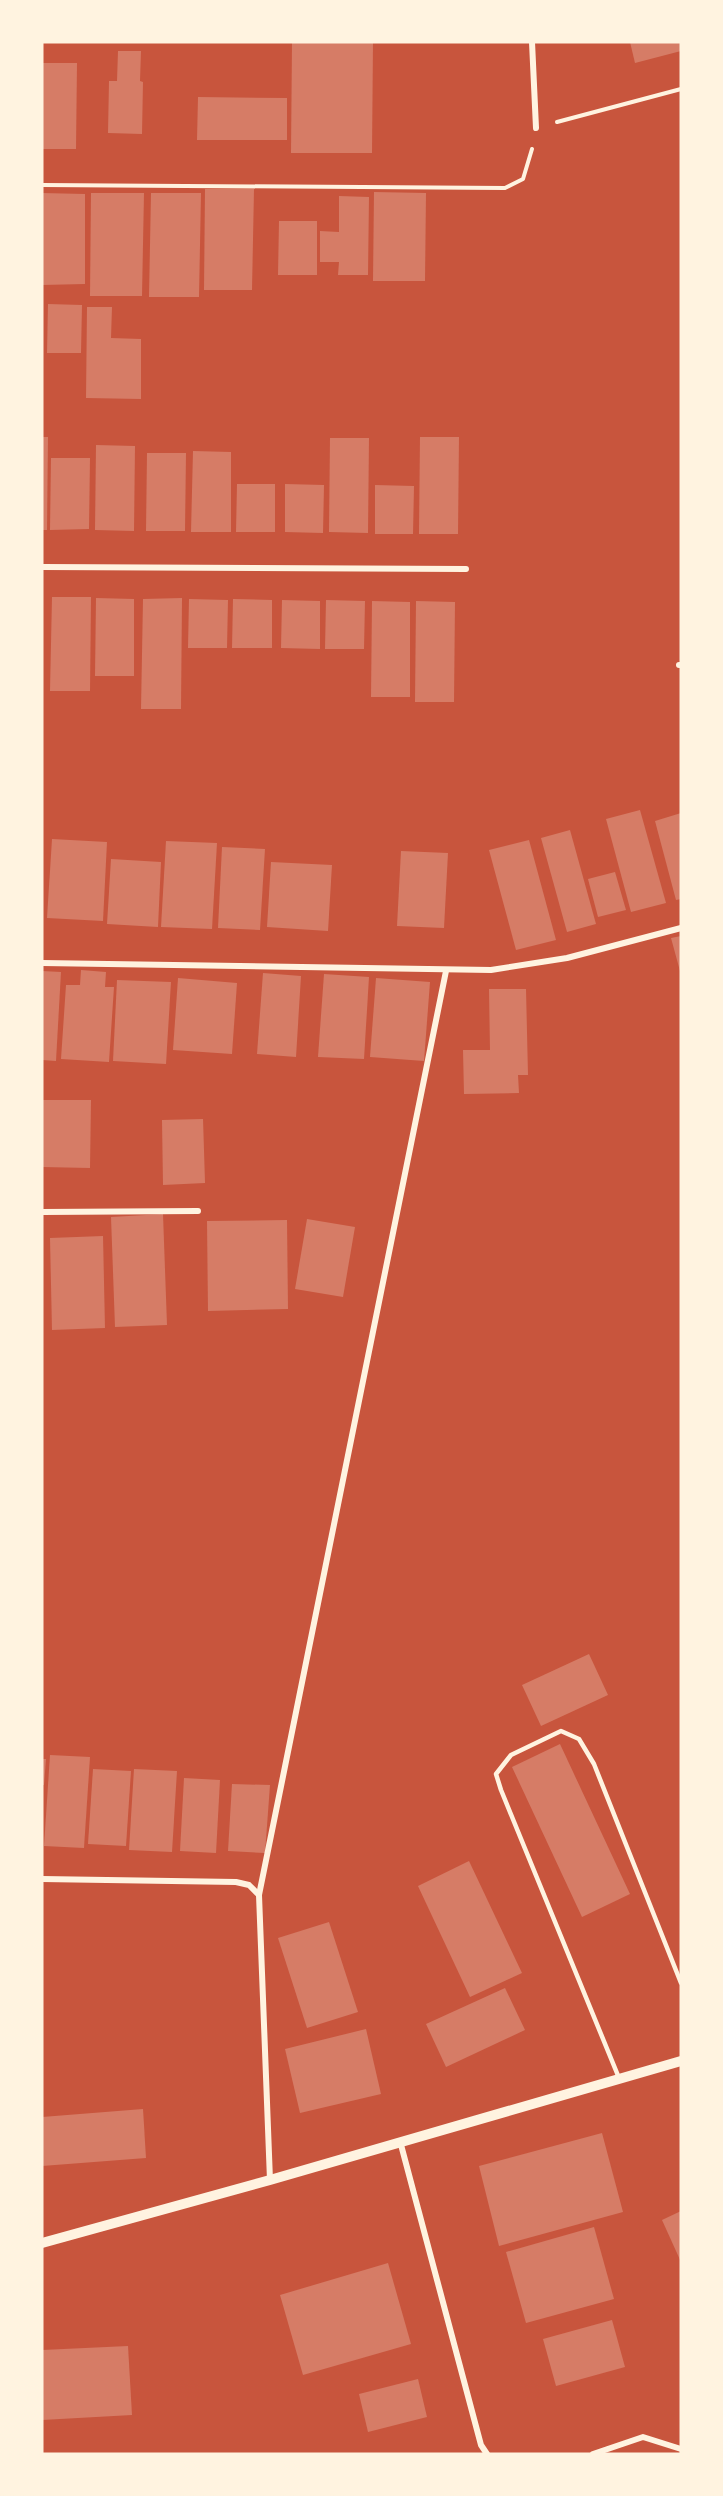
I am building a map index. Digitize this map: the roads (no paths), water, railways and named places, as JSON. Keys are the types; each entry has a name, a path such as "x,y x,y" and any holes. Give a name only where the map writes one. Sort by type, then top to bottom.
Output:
{"street":[{"path":"532,42 536,128"},
{"path":"42,567 465,569"},
{"path":"42,963 491,970 567,958 681,928"},
{"path":"270,2180 259,1895 446,971"},
{"path":"42,1212 198,1211"},
{"path":"42,1879 236,1882 249,1885 259,1895"},
{"path":"42,2242 270,2180 400,2140 681,2061"},
{"path":"400,2140 481,2445 487,2454"},
{"path":"593,2454 643,2437 681,2449"}],"lane":[{"path":"619,2079 501,1790 496,1773 512,1755 561,1731 579,1739 594,1764 681,1983"}]}
